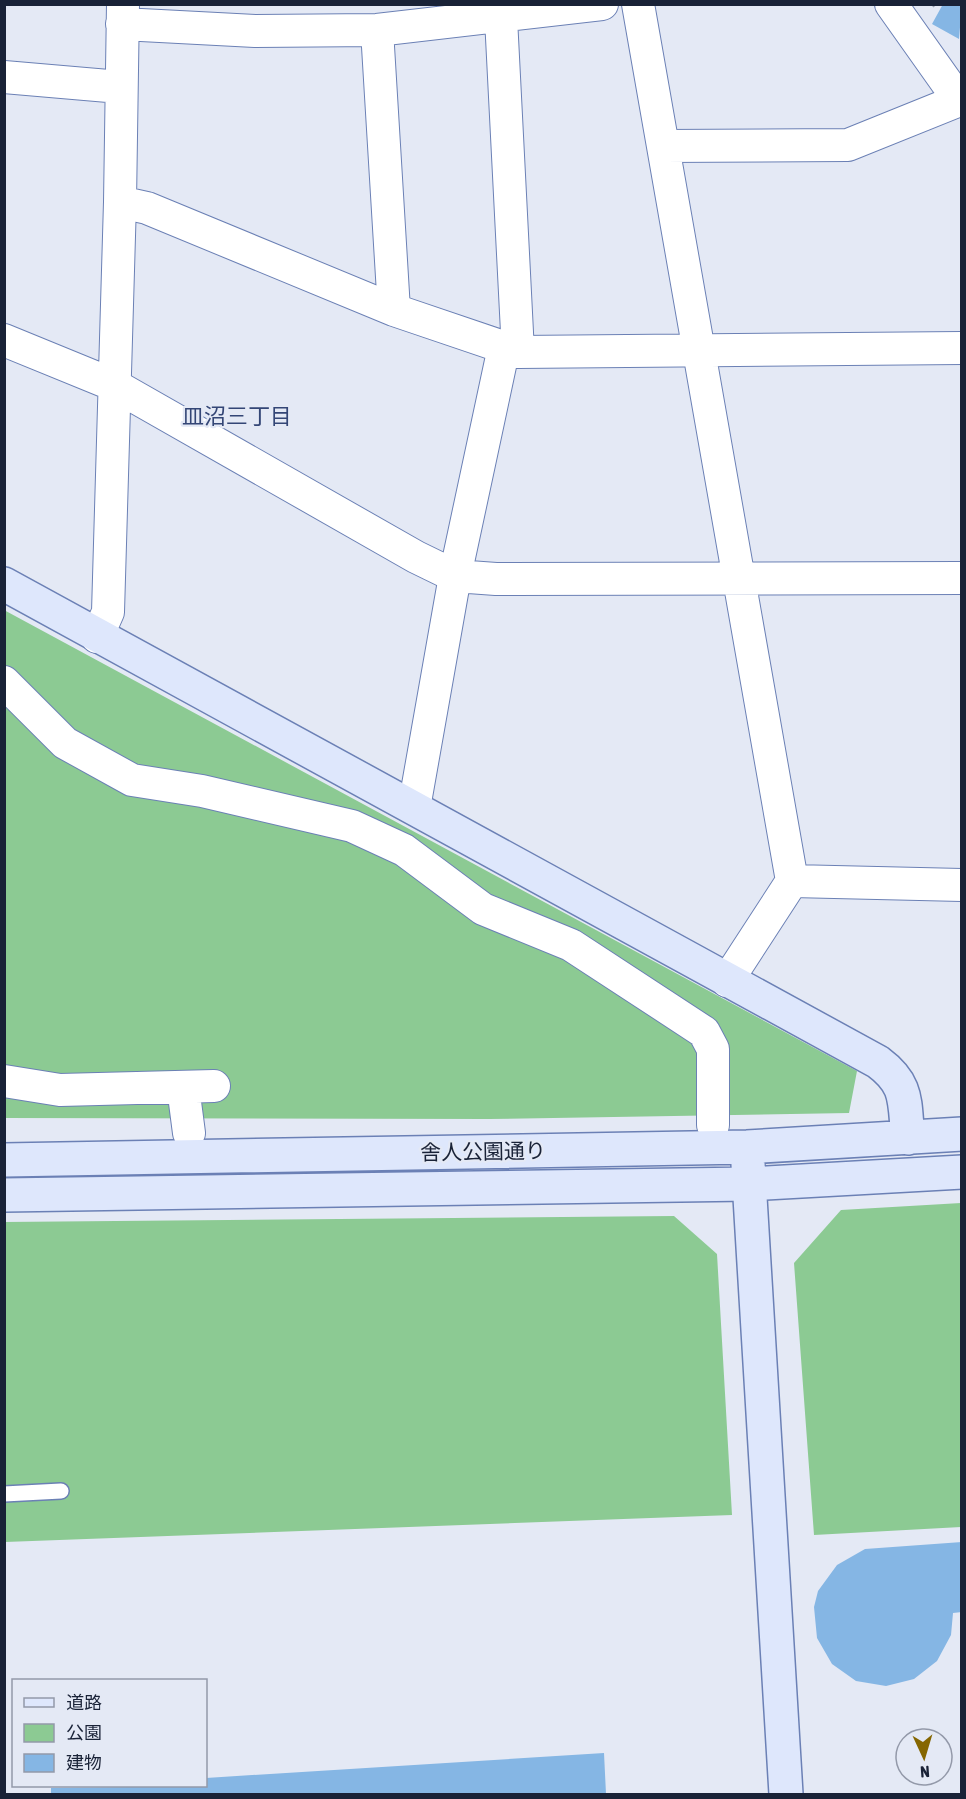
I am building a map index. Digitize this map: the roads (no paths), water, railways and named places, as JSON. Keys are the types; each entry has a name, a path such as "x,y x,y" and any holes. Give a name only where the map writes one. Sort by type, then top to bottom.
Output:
{"street":[{"path":"97,637 108,617 120,202 122,14 258,18 377,30 501,18 602,4"},
{"path":"638,4 792,881 727,981"},
{"path":"664,146 848,145 960,99 891,4"},
{"path":"501,18 511,349 455,576 403,826 404,850 483,909 571,945 704,1032 713,1049 713,1125"},
{"path":"377,30 394,310"},
{"path":"4,77 120,87"},
{"path":"120,202 147,208 394,310 511,349 698,352 962,348"},
{"path":"4,340 114,385 416,557 455,576 496,579 962,578"},
{"path":"4,584 97,637 403,826 727,981 878,1062 895,1074 904,1091 908,1138"},
{"path":"4,682 65,743 132,780 202,791 351,826 403,826"},
{"path":"792,881 962,885"},
{"path":"4,1081 60,1090 214,1086"},
{"path":"183,1087 189,1133"},
{"name":"舎人公園通り","path":"4,1160 747,1147 962,1134"},
{"path":"747,1147 786,1794"},
{"name":"舎人公園通り","path":"4,1195 749,1184 962,1172"}],"lane":[{"path":"4,1494 61,1491"}],"district":[{"name":"皿沼三丁目","path":"237,416"}]}
